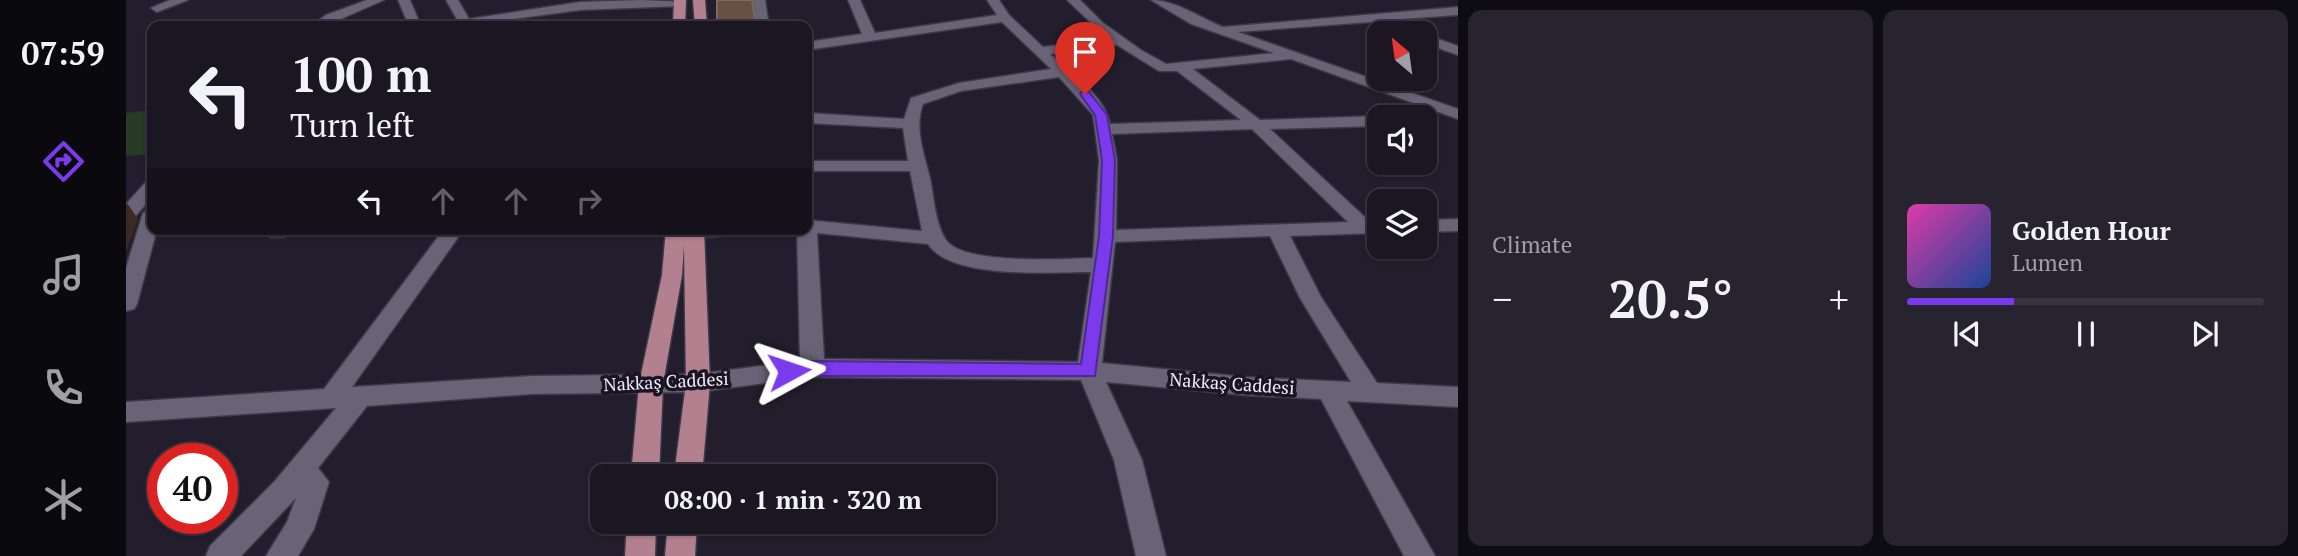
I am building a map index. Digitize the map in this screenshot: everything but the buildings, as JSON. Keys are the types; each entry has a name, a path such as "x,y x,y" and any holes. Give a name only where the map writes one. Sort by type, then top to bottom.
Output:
{"main road":[{"path":"699,0 701,21"},
{"path":"679,21 680,1"},
{"path":"646,464 651,384 672,275 686,235"},
{"path":"688,235 698,383 689,464"},
{"path":"640,556 641,534"},
{"path":"680,556 683,534"}],"street":[{"path":"157,8 182,0"},
{"path":"325,21 378,0"},
{"path":"404,0 413,21"},
{"path":"452,0 464,21"},
{"path":"758,0 762,21"},
{"path":"854,0 870,37"},
{"path":"993,0 1005,18 1085,94 1101,115 1108,160 1106,236 1089,371 1128,460 1151,556"},
{"path":"1073,0 1099,26 1120,41 1157,65 1171,69 1292,56"},
{"path":"1157,0 1195,21 1458,116"},
{"path":"499,21 680,1"},
{"path":"1223,30 1369,12 1387,16 1458,11"},
{"path":"1369,12 1387,21"},
{"path":"812,45 1005,18"},
{"path":"1040,51 1120,41"},
{"path":"1437,43 1458,51"},
{"path":"1182,68 1258,126 1367,223"},
{"path":"1061,72 932,94 916,101 910,112 918,166 935,239 948,253 982,261 1020,264 1103,265"},
{"path":"1437,118 1458,116"},
{"path":"812,118 912,124"},
{"path":"1103,129 1367,121"},
{"path":"812,166 918,166"},
{"path":"126,215 147,192"},
{"path":"126,215 147,209"},
{"path":"1437,226 1458,225"},
{"path":"1106,236 1367,227"},
{"path":"812,228 908,234 935,239"},
{"path":"126,303 147,230"},
{"path":"1277,230 1311,298 1370,392"},
{"path":"331,398 450,235"},
{"path":"807,235 812,368"},
{"name":"Nakkaş Caddesi","path":"126,412 532,385 698,383 812,368 1089,371 1245,386 1458,397"},
{"path":"1328,390 1420,556"},
{"path":"221,556 301,470 360,396"},
{"path":"281,556 299,529 314,482 301,470"}],"green space":[{"path":"147,111 147,154 126,156 126,113"}],"route":[{"path":"789,371 812,368 1089,371 1106,236 1108,160 1101,115 1085,94"}]}
